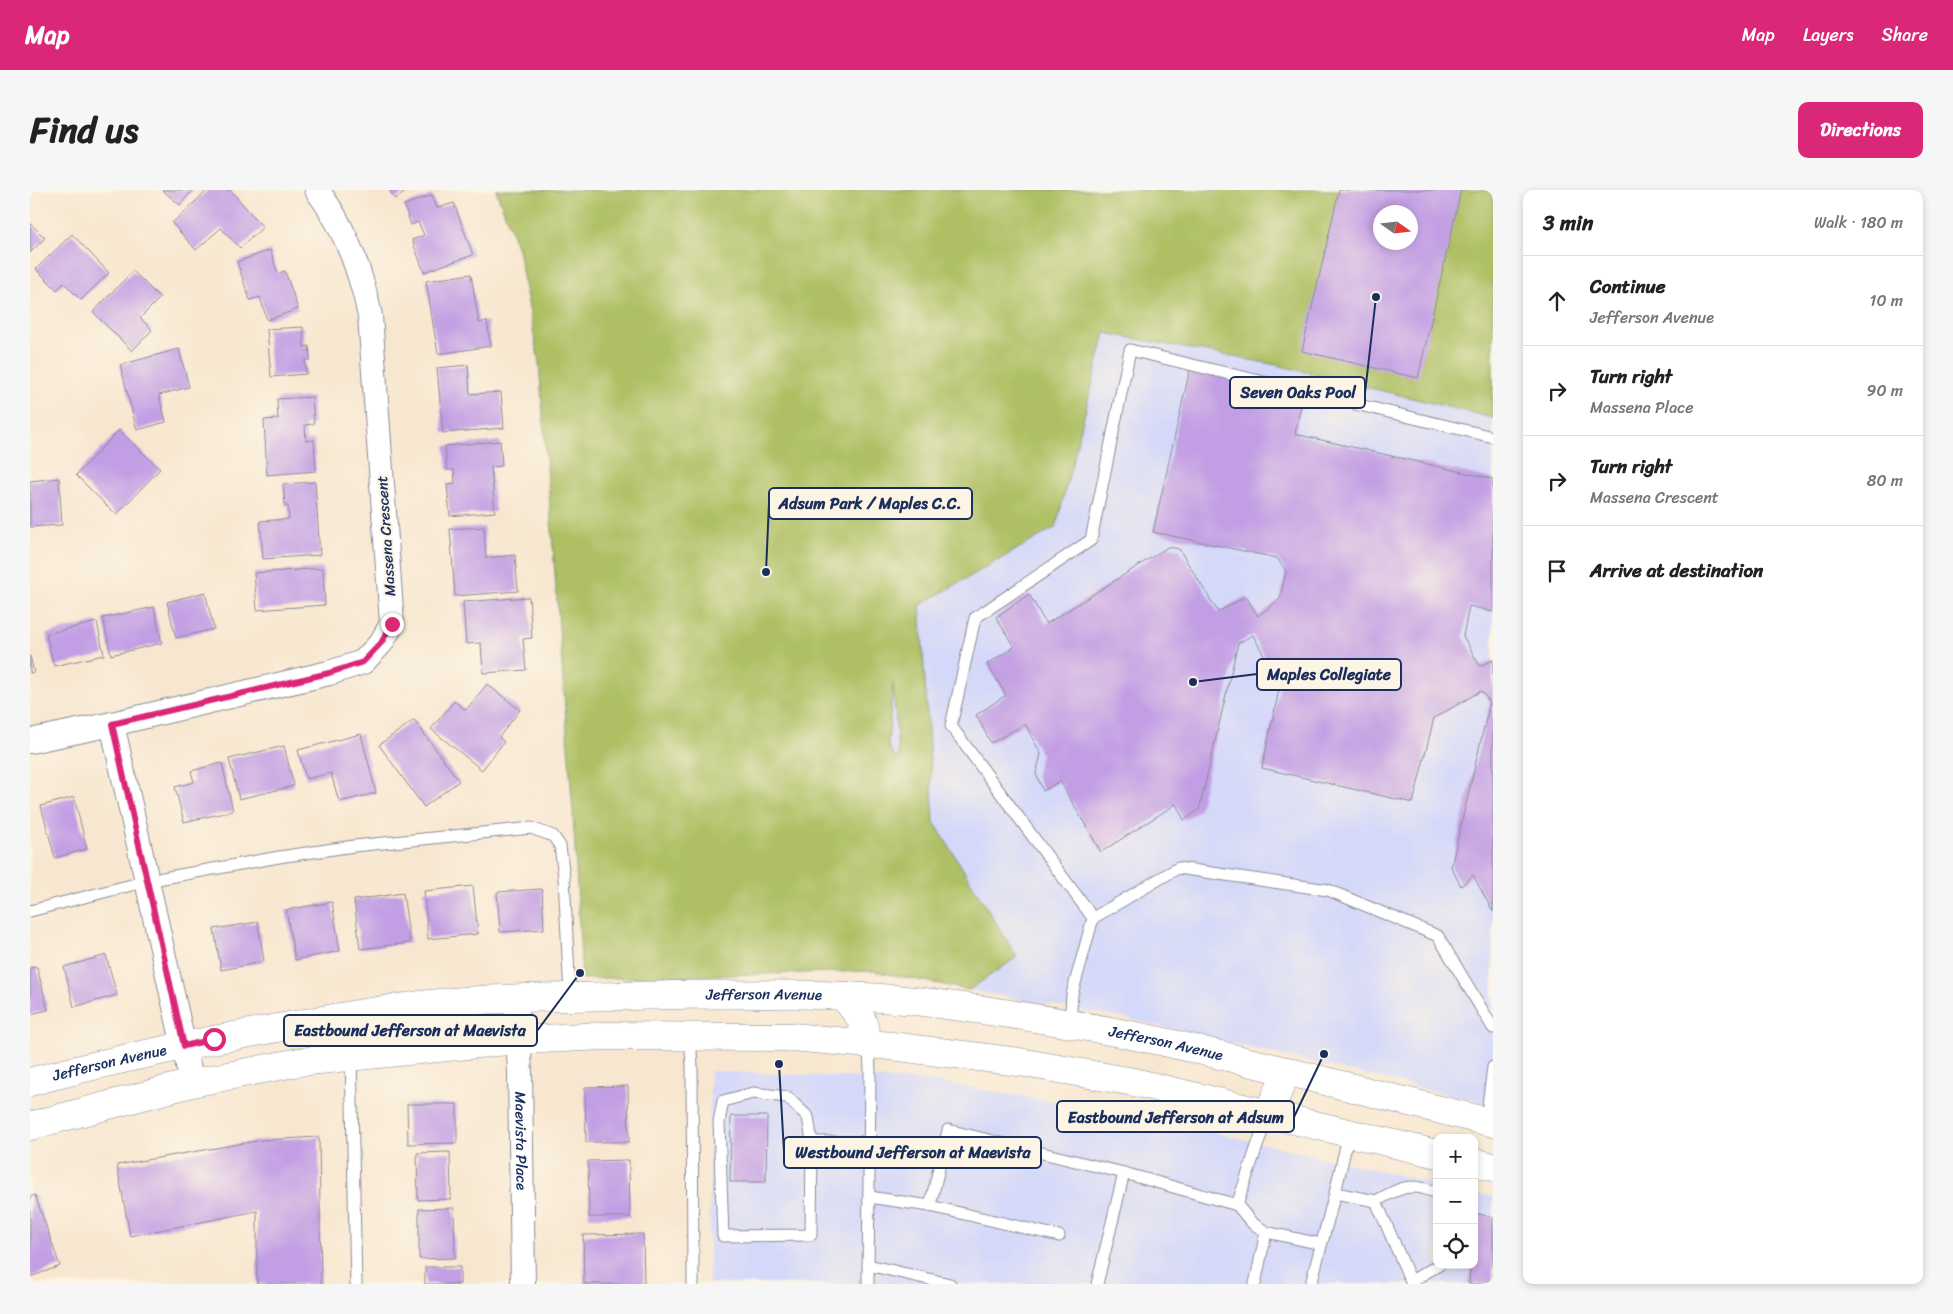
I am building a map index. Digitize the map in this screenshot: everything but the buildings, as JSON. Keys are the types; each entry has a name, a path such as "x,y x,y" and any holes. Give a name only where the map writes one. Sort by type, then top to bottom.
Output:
{"street":[{"name":"Massena Crescent","path":"30,741 112,724 329,673 363,662 381,643 392,624 370,316 363,284 346,238 317,190"},
{"path":"112,724 192,1083"},
{"name":"Jefferson Avenue","path":"30,1082 214,1039 348,1015 435,1003 516,997 570,996 766,994 844,996 927,1002 1016,1014 1156,1040 1489,1122"},
{"path":"844,996 862,1020 869,1044"},
{"name":"Maevista Place","path":"516,997 519,1040 523,1284"},
{"path":"30,1126 192,1083 299,1062 519,1040 606,1036 792,1037 1019,1062 1124,1080 1433,1153"},
{"path":"1268,1114 1287,1071"},
{"path":"1478,1163 1493,1167"}],"lane":[{"path":"1094,918 952,726 975,618 1091,540 1130,350 1493,437"},
{"path":"30,912 147,881 279,856 354,846 531,828 552,836 560,846 564,877 570,996"},
{"path":"1070,1025 1072,994 1094,918 1178,868 1328,890 1438,936 1493,1028"},
{"path":"348,1015 351,1058 356,1284"},
{"path":"690,1036 692,1066 693,1284"},
{"path":"868,1284 869,1044"},
{"path":"1489,1122 1493,1067"},
{"path":"753,1093 787,1098 808,1117 812,1142 811,1235 723,1236 719,1122 723,1101 753,1093"},
{"path":"1237,1206 1268,1114"},
{"path":"930,1206 948,1130 1124,1173 1237,1206 1252,1223 1266,1232 1321,1244"},
{"path":"1310,1284 1349,1133"},
{"path":"812,1142 870,1142"},
{"path":"1097,1284 1124,1173"},
{"path":"1335,1193 1376,1201 1403,1186 1433,1191"},
{"path":"869,1197 930,1206 1059,1236"},
{"path":"1376,1201 1411,1283 1433,1269"},
{"path":"1254,1284 1266,1232"},
{"path":"868,1265 950,1284"}],"shaded area":[{"path":"1105,333 1277,365 1493,418 1493,1105 1125,1018 969,990 1017,957 888,747 899,617 1056,527"},
{"path":"710,1071 931,1081 1157,1119 1433,1183 1433,1269 1478,1269 1478,1194 1493,1197 1493,1284 709,1284"}],"green space":[{"path":"496,190 1493,190 1493,418 1277,365 1105,333 1056,527 920,605 934,822 1017,957 969,990 873,971 582,979 573,812 539,362 518,249","holes":["893,683 898,762 888,746"]}],"place":[{"name":"Seven Oaks Pool","path":"1376,297"},
{"name":"Adsum Park / Maples C.C.","path":"766,572"},
{"name":"Maples Collegiate","path":"1193,682"},
{"name":"Eastbound Jefferson at Maevista","path":"580,973"},
{"name":"Eastbound Jefferson at Adsum","path":"1324,1054"},
{"name":"Westbound Jefferson at Maevista","path":"779,1064"}],"route":[{"path":"214,1039 184,1046 112,724 329,673 363,662 381,643 392,624"}]}
